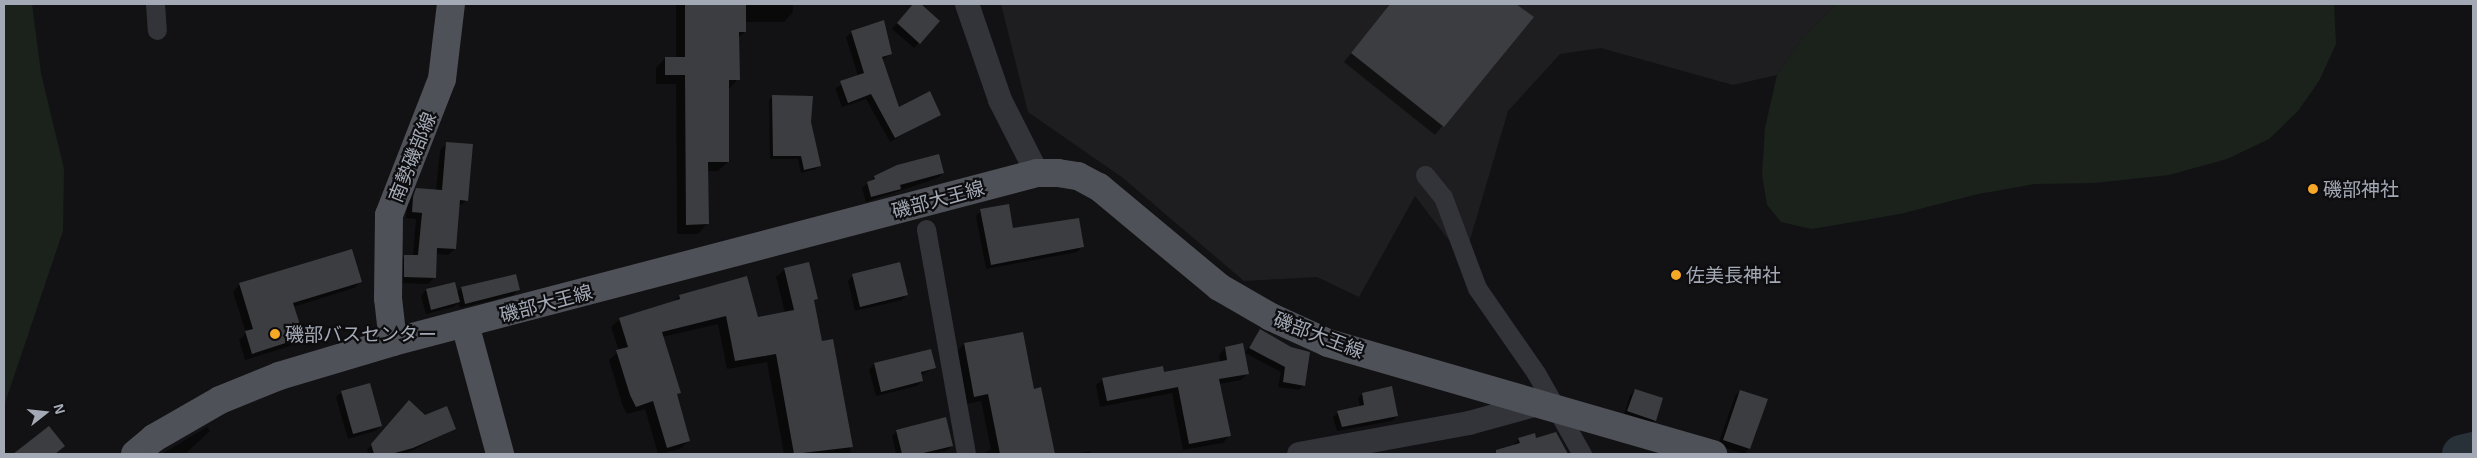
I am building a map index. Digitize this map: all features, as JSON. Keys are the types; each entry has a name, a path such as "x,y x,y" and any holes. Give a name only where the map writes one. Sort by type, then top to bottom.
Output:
{"main road":[{"name":"南勢磯部線","path":"393,342 388,298 389,215 442,79 450,4"},
{"name":"磯部大王線","path":"134,454 154,438 220,400 279,376 393,342 1037,173 1078,176 1099,187 1219,287 1271,317 1328,342 1713,454"},
{"path":"465,324 500,454"}],"street":[{"path":"155,4 157,30"},
{"path":"967,4 1000,100 1037,173"},
{"path":"1425,175 1446,204 1477,288 1536,373 1548,405 1582,454"},
{"path":"926,229 966,454"},
{"path":"1299,454 1469,423 1548,405"}],"shaded area":[{"path":"4,4 32,4 41,73 64,169 63,231 4,406"},
{"path":"1001,4 1837,4 1803,38 1777,75 1733,85 1601,48 1560,54 1508,111 1464,260 1415,196 1359,297 1317,277 1244,281 1123,178 1028,112"},
{"path":"1837,4 2334,4 2336,44 2319,81 2298,111 2269,139 2227,159 2169,175 2094,183 2035,184 1978,194 1900,214 1812,229 1781,222 1767,205 1762,174 1765,128 1777,75 1803,38"}],"building":[{"path":"685,4 746,4 746,32 739,32 740,80 729,80 729,162 708,162 709,224 686,225 685,75 665,75 665,57 685,57"},
{"path":"913,4 921,4 940,21 920,44 897,23"},
{"path":"1390,4 1516,4 1534,17 1444,127 1351,53"},
{"path":"884,20 892,54 882,57 899,107 930,91 941,115 895,138 871,94 848,103 840,81 864,73 851,31"},
{"path":"772,95 813,96 811,122 821,166 804,170 801,156 773,156"},
{"path":"446,142 473,144 468,201 460,200 456,249 437,248 436,278 404,277 404,255 418,255 422,213 412,212 413,197 416,188 442,190"},
{"path":"939,154 944,173 900,185 901,189 871,197 867,182 875,179 874,176 897,165"},
{"path":"1009,204 1013,228 1079,218 1084,247 991,265 980,209"},
{"path":"352,249 362,282 293,303 304,337 252,354 245,331 253,329 239,283"},
{"path":"809,262 818,299 814,300 822,341 833,339 853,447 794,454 776,354 735,361 726,316 662,332 681,393 677,394 690,441 667,448 653,401 636,407 630,395 616,350 628,347 619,318 680,299 679,295 747,276 758,317 794,310 784,268"},
{"path":"900,262 908,295 860,307 852,274"},
{"path":"516,274 520,290 465,304 461,287"},
{"path":"455,282 460,302 431,310 426,289"},
{"path":"1260,329 1291,347 1310,352 1305,386 1283,382 1285,367 1249,348"},
{"path":"1023,332 1034,389 1041,387 1055,454 1000,454 988,394 974,397 964,343"},
{"path":"1243,343 1249,374 1219,379 1231,436 1189,444 1178,387 1107,401 1102,378 1163,366 1164,372 1227,360 1225,347"},
{"path":"931,349 936,368 921,372 923,381 881,392 874,363"},
{"path":"370,383 382,426 353,434 341,391"},
{"path":"1392,386 1398,416 1342,427 1337,411 1364,405 1362,393"},
{"path":"1635,389 1663,398 1656,421 1627,411"},
{"path":"1740,390 1768,399 1750,449 1723,440"},
{"path":"409,400 425,415 447,406 456,429 413,448 391,454 374,454 371,444"},
{"path":"946,417 953,446 919,454 902,454 896,430"},
{"path":"49,426 65,446 55,454 13,454"},
{"path":"1556,432 1568,454 1496,454 1496,450 1520,443 1518,438 1535,433 1536,438"}],"waterway":[{"path":"2461,454 2473,451"}],"place":[{"name":"磯部神社","path":"2313,189"},
{"name":"佐美長神社","path":"1676,275"},
{"name":"磯部バスセンター","path":"275,334"}]}
